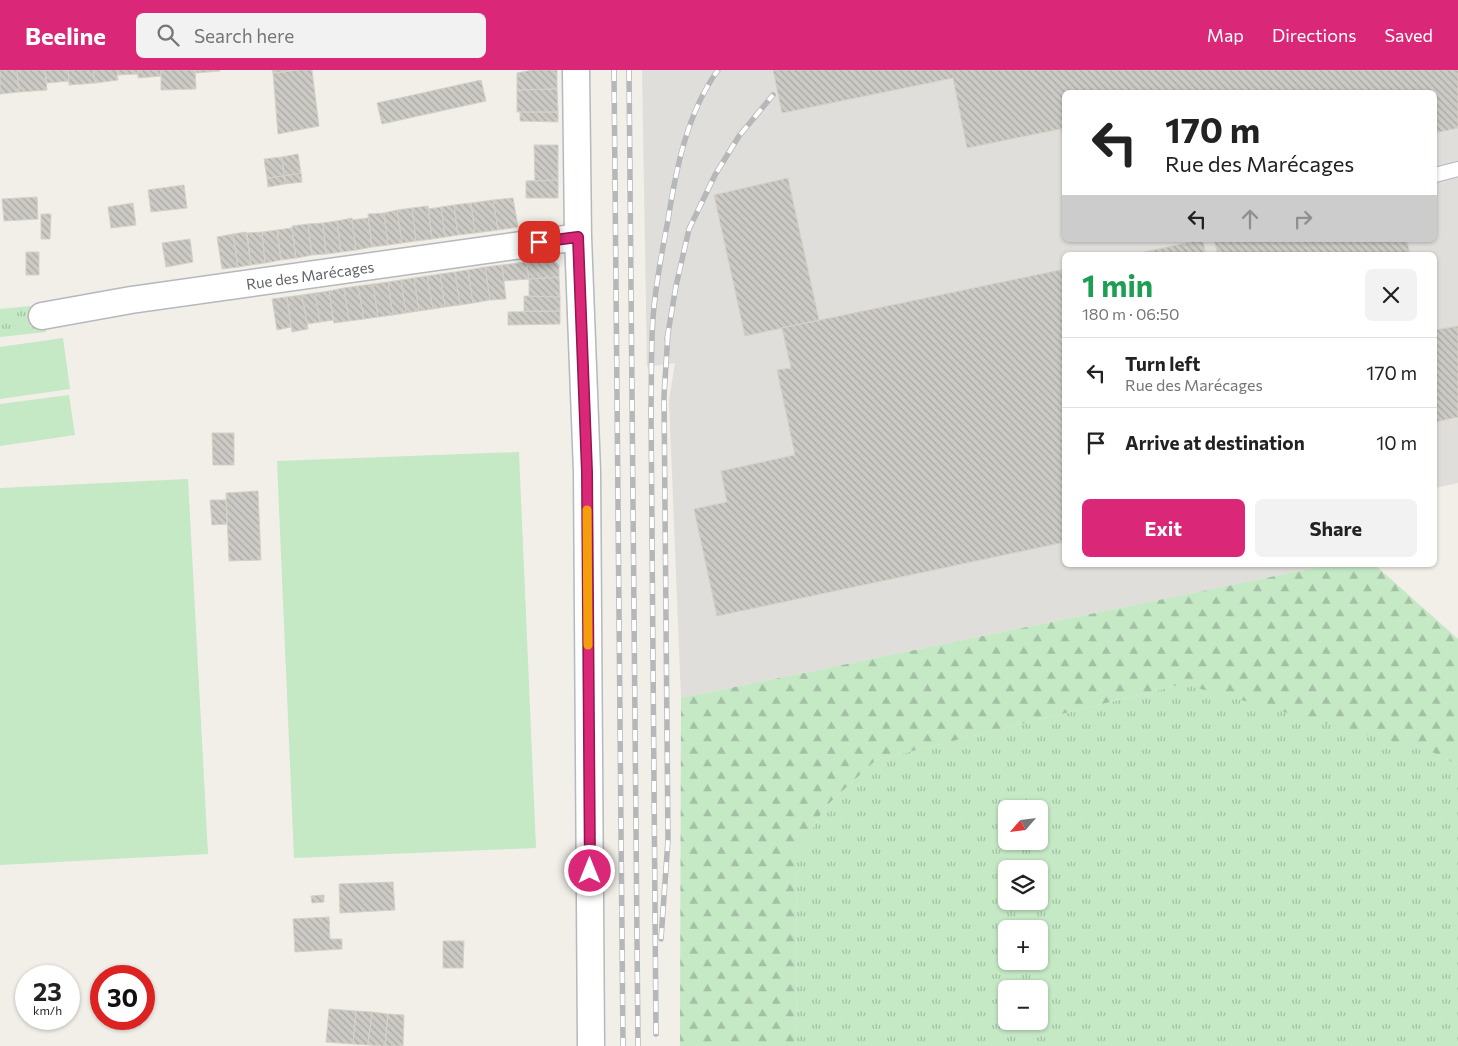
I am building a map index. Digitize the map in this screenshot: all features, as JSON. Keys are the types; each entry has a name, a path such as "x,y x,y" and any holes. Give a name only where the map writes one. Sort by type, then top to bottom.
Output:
{"street":[{"path":"576,70 578,237 587,472 591,1046"},
{"name":"Rue des Marécages","path":"42,316 131,300 578,237"}],"lane":[{"path":"1437,174 1458,169"}],"shaded area":[{"path":"642,70 1458,70 1458,483 1437,488 1437,252 1062,252 1062,567 1319,567 681,698 669,400 675,363 647,367"}],"green space":[{"path":"41,305 46,332 0,337 0,309"},
{"path":"63,338 70,389 0,399 0,347"},
{"path":"69,395 75,435 0,446 0,404"},
{"path":"519,452 536,848 294,858 277,461"},
{"path":"188,479 208,854 0,865 0,488"},
{"path":"1319,567 1377,567 1458,639 1458,765 1434,753 1183,684 876,760 824,808 797,857 796,1046 680,1046 681,698"},
{"path":"1183,684 1317,713 1434,753 1458,765 1458,1046 796,1046 797,857 824,808 876,760"}],"building":[{"path":"0,70 17,70 19,92 0,94"},
{"path":"17,70 45,70 47,90 19,92"},
{"path":"45,70 68,70 69,81 47,83"},
{"path":"68,70 93,70 95,83 69,85"},
{"path":"93,70 117,70 118,80 95,83"},
{"path":"117,70 138,70 138,74 118,75"},
{"path":"138,70 161,70 161,76 138,78"},
{"path":"161,70 195,70 196,89 161,90"},
{"path":"196,70 220,70 220,71 196,73"},
{"path":"272,70 299,70 273,73"},
{"path":"312,70 319,126 278,134 273,73"},
{"path":"532,70 557,70 557,89 517,90 517,73"},
{"path":"773,70 1458,70 1458,128 1437,133 1437,90 1062,90 1062,129 967,148 953,78 782,113"},
{"path":"481,80 486,101 382,124 377,103"},
{"path":"557,89 558,112 517,112 517,90"},
{"path":"520,112 558,112 558,122 520,121"},
{"path":"534,145 558,145 558,180 535,181"},
{"path":"298,154 301,173 284,176 282,157"},
{"path":"282,157 284,176 267,178 264,159"},
{"path":"301,173 302,182 285,184 284,176"},
{"path":"284,176 285,184 268,187 267,178"},
{"path":"788,178 819,320 745,336 714,195"},
{"path":"558,180 558,198 526,198 526,181"},
{"path":"184,185 187,208 151,212 148,190"},
{"path":"37,197 38,219 4,221 2,199"},
{"path":"513,198 518,227 498,230 493,200"},
{"path":"493,200 498,230 475,233 471,203"},
{"path":"133,203 136,225 111,228 108,207"},
{"path":"471,203 475,233 458,235 454,205"},
{"path":"454,205 458,235 445,237 441,207"},
{"path":"428,206 432,239 416,241 412,208"},
{"path":"441,207 445,237 432,239 428,209"},
{"path":"412,208 416,241 402,243 397,210"},
{"path":"397,210 402,243 388,245 384,213"},
{"path":"384,213 388,245 372,247 368,214"},
{"path":"41,214 51,214 50,239 41,239"},
{"path":"352,218 356,250 341,252 337,221"},
{"path":"368,218 372,247 356,250 352,220"},
{"path":"337,221 341,252 326,254 323,223"},
{"path":"323,223 326,254 312,255 308,224"},
{"path":"308,224 312,255 296,258 292,226"},
{"path":"292,228 296,258 281,260 277,230"},
{"path":"277,230 281,260 265,263 262,232"},
{"path":"246,232 251,265 238,267 233,234"},
{"path":"262,232 265,263 251,265 247,233"},
{"path":"233,234 238,267 222,269 217,237"},
{"path":"190,239 193,262 166,267 162,243"},
{"path":"1191,242 1203,242 1205,252 1144,252"},
{"path":"1215,242 1407,242 1409,252 1217,252"},
{"path":"26,252 39,252 39,275 26,275"},
{"path":"550,258 559,265 559,277 529,279 526,262"},
{"path":"526,262 529,279 504,281 502,265"},
{"path":"502,265 506,299 490,300 485,267"},
{"path":"485,267 490,300 473,303 468,270"},
{"path":"468,270 473,303 460,305 455,272"},
{"path":"1062,270 1062,543 717,616 694,509 727,502 721,471 795,455 777,370 791,368 782,328"},
{"path":"455,272 460,305 445,307 440,274"},
{"path":"440,274 445,307 433,309 427,276"},
{"path":"427,276 433,309 419,311 414,278"},
{"path":"559,277 560,297 529,296 529,279"},
{"path":"414,278 419,311 406,313 401,280"},
{"path":"401,280 406,313 393,315 388,282"},
{"path":"388,282 393,315 378,317 373,284"},
{"path":"373,284 378,317 364,319 358,286"},
{"path":"358,286 364,319 349,321 344,288"},
{"path":"344,288 349,321 334,323 329,291"},
{"path":"329,291 333,320 320,322 315,293"},
{"path":"315,293 320,322 307,324 302,295"},
{"path":"302,295 308,329 292,332 287,297"},
{"path":"524,296 560,297 560,311 524,311"},
{"path":"287,297 291,327 277,330 272,299"},
{"path":"560,311 560,324 508,325 508,312"},
{"path":"1458,326 1458,417 1437,422 1437,330"},
{"path":"212,433 234,433 234,465 213,465"},
{"path":"258,491 261,560 229,561 226,493"},
{"path":"210,500 226,500 227,524 212,525"},
{"path":"393,882 395,910 340,913 339,884"},
{"path":"324,895 324,902 312,903 311,896"},
{"path":"329,917 330,939 342,939 342,949 295,952 293,919"},
{"path":"443,941 464,941 463,968 443,968"},
{"path":"329,1009 356,1011 353,1044 326,1042"},
{"path":"356,1011 372,1012 368,1045 353,1044"},
{"path":"372,1012 388,1014 385,1046 368,1045"},
{"path":"388,1014 404,1015 403,1046 385,1046"}],"railway":[{"path":"614,70 623,1046"},
{"path":"629,70 638,1046"},
{"path":"656,1034 652,326 659,269 679,161 698,104 718,70"},
{"path":"667,339 676,286 689,229 715,175 739,136 773,95"},
{"path":"661,939 668,840 664,396 668,333"}],"slow traffic":[{"path":"587,510 588,645"}],"route":[{"path":"539,242 578,237 587,472 590,871"}]}
